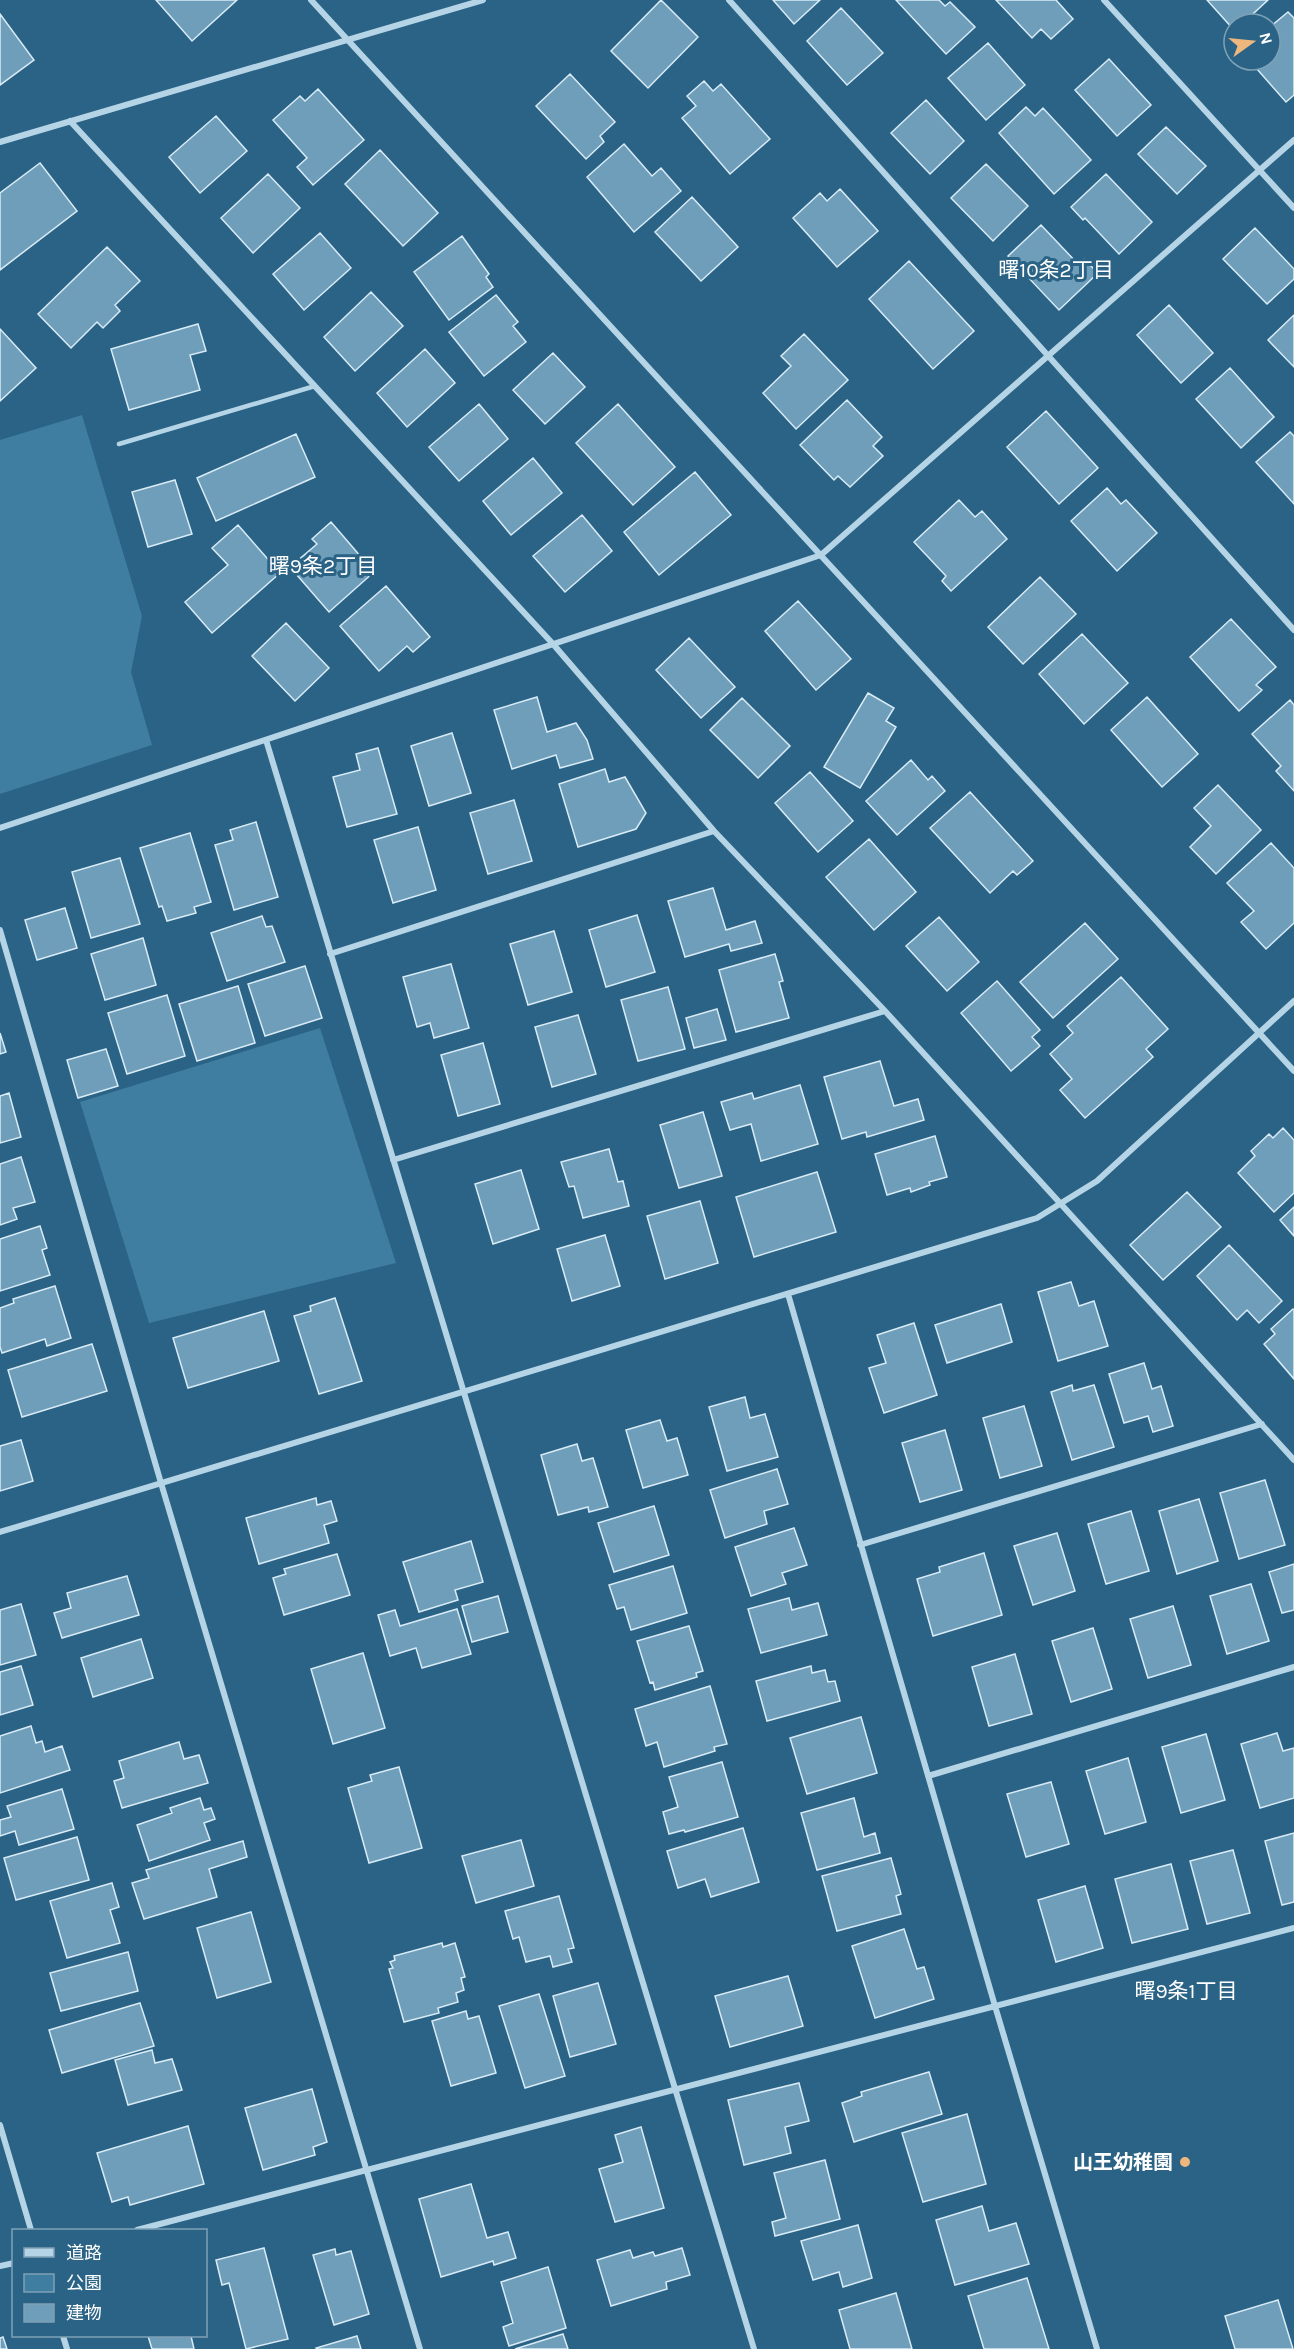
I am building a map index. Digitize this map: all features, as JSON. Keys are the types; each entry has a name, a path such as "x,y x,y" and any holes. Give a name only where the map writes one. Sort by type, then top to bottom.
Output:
{"street":[{"path":"311,0 1294,1071"},
{"path":"0,142 483,0"},
{"path":"729,0 1294,630"},
{"path":"1104,0 1294,208"},
{"path":"70,121 553,644 714,831 885,1011 1294,1460"},
{"path":"0,828 822,555 1294,140"},
{"path":"266,740 754,2349"},
{"path":"330,954 714,831"},
{"path":"0,930 161,1483 420,2349"},
{"path":"0,1532 1037,1218 1097,1181 1294,1001"},
{"path":"393,1160 885,1011"},
{"path":"788,1294 1097,2349"},
{"path":"860,1545 1262,1424"},
{"path":"928,1776 1294,1667"},
{"path":"141,2229 1294,1928"},
{"path":"0,2126 31,2229"}],"lane":[{"path":"119,444 315,386"}],"green space":[{"path":"82,415 142,616 131,672 152,745 0,794 0,440"},
{"path":"320,1028 396,1263 149,1323 80,1102"}],"building":[{"path":"156,0 237,0 192,41"},
{"path":"661,0 698,37 648,88 611,51"},
{"path":"773,0 820,0 794,24"},
{"path":"896,0 939,0 945,6 950,2 975,27 946,54"},
{"path":"996,0 1056,0 1073,19 1051,39 1041,29 1032,38"},
{"path":"1207,0 1268,0 1255,12 1222,12 1222,17"},
{"path":"841,8 883,53 847,85 807,41"},
{"path":"1288,12 1294,18 1294,95 1286,102 1260,72 1282,72 1282,17"},
{"path":"0,14 34,60 0,85"},
{"path":"988,43 1025,85 986,120 948,78"},
{"path":"1109,59 1151,105 1117,136 1075,90"},
{"path":"570,74 615,122 600,136 604,142 586,159 536,106"},
{"path":"704,81 713,91 721,84 770,139 730,174 682,118 696,106 687,96"},
{"path":"318,89 364,140 313,185 297,167 307,158 273,120 300,96 305,101"},
{"path":"926,100 964,141 930,174 891,133"},
{"path":"1026,107 1035,116 1043,108 1091,160 1054,194 999,133"},
{"path":"216,116 247,151 200,193 169,157"},
{"path":"1166,127 1206,166 1177,194 1138,154"},
{"path":"624,144 652,176 661,168 681,191 634,232 587,177"},
{"path":"380,150 438,213 403,246 345,184"},
{"path":"40,163 77,211 0,270 0,193"},
{"path":"986,164 1028,206 993,241 951,198"},
{"path":"268,174 300,208 253,253 221,218"},
{"path":"1106,174 1152,222 1119,254 1085,218 1083,220 1071,207"},
{"path":"840,189 878,231 837,267 793,218 820,193 827,201"},
{"path":"692,197 738,247 701,281 655,232"},
{"path":"1041,225 1078,264 1084,259 1098,273 1059,310 1008,256"},
{"path":"1255,228 1294,269 1294,279 1267,304 1223,259"},
{"path":"320,233 351,268 304,310 273,274"},
{"path":"462,236 489,274 486,277 493,287 449,320 414,272"},
{"path":"107,247 140,281 115,305 120,311 103,328 97,322 71,348 38,314"},
{"path":"909,261 974,331 933,369 869,299"},
{"path":"371,292 403,326 355,371 324,337"},
{"path":"496,295 518,322 513,326 526,342 484,376 449,332"},
{"path":"1169,305 1213,353 1181,383 1137,335"},
{"path":"1294,315 1294,367 1268,340"},
{"path":"198,324 206,351 190,355 200,390 129,410 111,349"},
{"path":"0,329 36,368 0,401"},
{"path":"804,334 848,380 796,429 763,393 791,366 781,356"},
{"path":"425,349 455,383 407,427 377,393"},
{"path":"553,353 585,387 545,424 513,390"},
{"path":"1230,368 1274,417 1241,448 1196,399"},
{"path":"847,400 882,437 873,446 883,456 850,487 838,476 834,480 800,445"},
{"path":"479,404 508,439 459,481 429,447"},
{"path":"618,404 675,467 633,505 576,443"},
{"path":"1046,411 1098,468 1059,504 1007,447"},
{"path":"1290,432 1294,436 1294,504 1256,462"},
{"path":"296,434 315,477 216,521 197,478"},
{"path":"533,458 562,493 511,535 483,501"},
{"path":"695,472 731,515 659,575 624,532"},
{"path":"175,480 192,534 148,547 132,492"},
{"path":"1107,488 1121,504 1126,500 1157,533 1117,571 1071,521"},
{"path":"959,500 975,517 982,511 1007,539 951,591 942,581 946,576 914,542"},
{"path":"582,515 612,551 565,592 533,556"},
{"path":"331,522 374,572 329,612 290,567 317,544 312,539"},
{"path":"238,525 280,573 212,633 185,602 228,565 212,548"},
{"path":"1040,577 1076,614 1023,664 988,627"},
{"path":"386,586 430,637 413,652 407,646 379,671 340,626"},
{"path":"798,601 851,659 816,690 765,631"},
{"path":"1231,619 1276,667 1256,685 1262,690 1239,711 1190,657"},
{"path":"286,623 329,668 295,701 252,656"},
{"path":"1082,634 1128,683 1084,724 1039,674"},
{"path":"689,638 735,687 701,718 656,670"},
{"path":"868,693 894,708 886,721 896,727 860,788 824,767"},
{"path":"537,697 547,732 576,723 587,740 593,759 560,768 556,755 512,769 494,710"},
{"path":"1147,697 1198,754 1162,787 1111,730"},
{"path":"742,698 790,746 758,778 710,730"},
{"path":"1290,700 1294,705 1294,791 1276,771 1281,766 1252,734"},
{"path":"452,733 471,793 429,806 411,746"},
{"path":"378,748 397,814 347,827 333,777 360,770 356,754"},
{"path":"911,760 928,780 932,776 945,791 897,835 866,801"},
{"path":"605,769 609,782 625,777 646,813 636,829 578,847 559,784"},
{"path":"810,772 853,821 818,852 775,803"},
{"path":"1218,785 1261,830 1216,874 1190,847 1211,826 1194,808"},
{"path":"970,792 1033,861 1017,875 1013,871 990,893 930,828"},
{"path":"514,800 532,861 488,874 470,813"},
{"path":"256,822 278,897 234,910 215,845 233,840 230,830"},
{"path":"418,827 436,890 393,903 374,840"},
{"path":"190,833 211,902 194,907 196,913 167,921 162,906 159,907 140,848"},
{"path":"869,839 916,892 874,930 826,877"},
{"path":"1271,843 1294,868 1294,923 1266,949 1241,922 1254,911 1227,883"},
{"path":"120,858 140,924 91,938 72,872"},
{"path":"713,888 726,930 755,921 762,943 731,951 729,944 685,957 668,901"},
{"path":"65,908 77,948 37,960 25,920"},
{"path":"637,915 655,972 606,987 589,930"},
{"path":"262,916 266,927 272,926 285,962 227,981 211,933"},
{"path":"939,917 979,962 947,991 906,946"},
{"path":"1085,923 1118,959 1053,1018 1020,982"},
{"path":"554,931 572,992 528,1005 510,944"},
{"path":"143,938 156,985 105,1000 91,954"},
{"path":"775,954 783,981 779,982 789,1018 736,1032 719,970"},
{"path":"451,964 469,1028 434,1038 430,1023 417,1027 403,977"},
{"path":"305,966 322,1018 265,1036 248,984"},
{"path":"1121,977 1168,1029 1146,1049 1153,1057 1085,1118 1060,1090 1072,1079 1050,1054 1073,1033 1067,1026"},
{"path":"997,981 1040,1030 1032,1037 1040,1046 1011,1071 961,1013"},
{"path":"238,986 255,1043 197,1061 179,1004"},
{"path":"668,987 685,1049 638,1061 621,1000"},
{"path":"167,995 185,1056 127,1074 108,1013"},
{"path":"717,1009 726,1040 694,1048 686,1018"},
{"path":"578,1015 596,1074 552,1087 535,1027"},
{"path":"0,1033 6,1052 0,1054"},
{"path":"483,1043 500,1104 458,1116 441,1055"},
{"path":"106,1049 118,1086 78,1098 67,1060"},
{"path":"880,1061 894,1106 918,1099 924,1120 867,1137 866,1132 842,1139 824,1077"},
{"path":"800,1085 818,1144 761,1161 751,1124 730,1130 721,1102 752,1093 754,1099"},
{"path":"9,1093 21,1137 0,1143 0,1096"},
{"path":"703,1112 722,1176 679,1188 660,1125"},
{"path":"1283,1128 1294,1140 1294,1193 1274,1212 1238,1173 1255,1156 1251,1151 1269,1134 1273,1138"},
{"path":"935,1136 947,1177 929,1182 930,1185 911,1192 910,1188 887,1195 875,1154"},
{"path":"609,1149 618,1182 623,1181 629,1206 583,1218 574,1186 569,1187 561,1162"},
{"path":"21,1157 35,1202 13,1208 17,1219 0,1225 0,1164"},
{"path":"521,1170 539,1229 493,1244 475,1184"},
{"path":"817,1172 836,1232 754,1257 736,1197"},
{"path":"1187,1192 1221,1227 1163,1280 1130,1245"},
{"path":"700,1201 718,1263 665,1279 647,1216"},
{"path":"1294,1207 1294,1236 1280,1220"},
{"path":"40,1226 47,1248 42,1250 50,1275 0,1291 0,1239"},
{"path":"605,1235 620,1286 572,1301 557,1249"},
{"path":"1229,1245 1282,1301 1259,1323 1247,1310 1237,1320 1197,1276"},
{"path":"1071,1282 1079,1306 1094,1301 1108,1346 1058,1361 1038,1292"},
{"path":"55,1286 71,1338 47,1346 45,1339 2,1353 0,1308 14,1303 13,1299"},
{"path":"335,1298 362,1381 319,1394 294,1316 311,1311 310,1306"},
{"path":"1001,1304 1012,1342 947,1363 935,1325"},
{"path":"1293,1309 1294,1379 1264,1344 1275,1334 1271,1329"},
{"path":"264,1311 279,1361 188,1388 173,1338"},
{"path":"914,1323 937,1395 884,1413 869,1368 886,1363 877,1335"},
{"path":"92,1344 107,1391 22,1417 8,1370"},
{"path":"1144,1363 1152,1389 1161,1386 1173,1426 1153,1432 1148,1416 1124,1423 1109,1374"},
{"path":"1072,1385 1073,1391 1094,1385 1114,1447 1072,1460 1051,1392"},
{"path":"745,1397 750,1418 765,1414 778,1457 727,1471 709,1407"},
{"path":"1024,1406 1042,1466 1000,1478 983,1418"},
{"path":"660,1420 667,1441 677,1438 688,1475 643,1488 626,1430"},
{"path":"945,1430 962,1490 920,1502 902,1443"},
{"path":"21,1440 33,1481 0,1491 0,1446"},
{"path":"577,1444 582,1461 593,1458 608,1507 589,1512 588,1507 558,1515 541,1455"},
{"path":"777,1469 788,1504 764,1511 767,1524 725,1538 710,1490"},
{"path":"1265,1480 1285,1545 1239,1559 1220,1493"},
{"path":"316,1498 317,1505 331,1501 337,1521 324,1525 329,1543 259,1564 246,1518"},
{"path":"1199,1499 1218,1561 1177,1574 1159,1511"},
{"path":"654,1506 669,1555 614,1572 598,1523"},
{"path":"1131,1511 1149,1571 1106,1584 1088,1524"},
{"path":"794,1528 807,1565 782,1573 786,1584 751,1596 735,1547"},
{"path":"1057,1533 1075,1591 1033,1605 1014,1546"},
{"path":"471,1541 483,1582 455,1590 458,1600 419,1612 403,1562"},
{"path":"984,1553 1002,1615 933,1636 917,1579 940,1572 939,1567"},
{"path":"337,1554 350,1595 284,1615 273,1578 286,1574 284,1569"},
{"path":"1294,1564 1294,1610 1282,1613 1269,1572"},
{"path":"673,1566 687,1613 631,1630 624,1607 617,1609 609,1585"},
{"path":"127,1576 139,1615 62,1638 54,1613 71,1608 67,1593"},
{"path":"1251,1584 1269,1641 1227,1654 1210,1596"},
{"path":"498,1596 508,1632 472,1642 462,1606"},
{"path":"789,1598 792,1610 818,1603 827,1635 761,1653 748,1609"},
{"path":"21,1604 36,1655 0,1665 0,1610"},
{"path":"1173,1606 1191,1665 1148,1678 1130,1619"},
{"path":"457,1609 471,1654 422,1668 416,1648 390,1656 378,1615 395,1610 400,1626"},
{"path":"689,1626 703,1671 696,1673 697,1677 655,1690 653,1682 650,1683 637,1641"},
{"path":"1093,1628 1112,1689 1071,1702 1052,1641"},
{"path":"141,1639 153,1678 93,1697 81,1658"},
{"path":"363,1653 385,1728 333,1744 311,1669"},
{"path":"1015,1654 1032,1714 989,1726 972,1667"},
{"path":"21,1666 33,1705 0,1715 0,1672"},
{"path":"811,1666 812,1673 825,1670 828,1682 835,1681 840,1701 767,1721 756,1681"},
{"path":"710,1686 727,1744 714,1747 715,1751 664,1767 657,1742 646,1746 635,1709"},
{"path":"861,1717 877,1773 807,1794 790,1738"},
{"path":"31,1726 36,1743 42,1741 45,1752 62,1746 70,1770 0,1793 0,1736"},
{"path":"1277,1733 1283,1751 1294,1748 1294,1798 1260,1808 1241,1744"},
{"path":"1206,1734 1225,1800 1181,1813 1162,1747"},
{"path":"179,1742 184,1759 199,1755 208,1783 122,1808 114,1781 124,1778 119,1761"},
{"path":"1128,1758 1146,1822 1105,1834 1086,1771"},
{"path":"722,1762 738,1817 685,1832 684,1830 669,1834 663,1812 678,1807 669,1777"},
{"path":"399,1767 422,1848 369,1863 348,1788 372,1781 370,1775"},
{"path":"1051,1782 1069,1844 1026,1857 1007,1794"},
{"path":"62,1789 74,1829 19,1845 15,1831 0,1836 0,1820 11,1817 7,1806"},
{"path":"200,1798 204,1810 211,1808 215,1819 204,1823 210,1840 149,1861 137,1825 172,1813 170,1808"},
{"path":"854,1798 864,1837 875,1833 880,1853 817,1870 801,1813"},
{"path":"743,1828 759,1882 711,1897 705,1879 678,1888 667,1851"},
{"path":"1294,1833 1294,1902 1282,1905 1265,1841"},
{"path":"77,1837 89,1880 16,1900 4,1858"},
{"path":"521,1840 534,1886 476,1903 462,1856"},
{"path":"243,1841 247,1857 209,1869 217,1897 144,1919 132,1883 149,1878 146,1870"},
{"path":"1233,1850 1250,1913 1207,1924 1190,1861"},
{"path":"891,1858 901,1894 896,1896 901,1914 837,1931 822,1876"},
{"path":"1171,1864 1188,1929 1132,1943 1115,1879"},
{"path":"112,1883 119,1907 110,1910 120,1943 67,1958 50,1901"},
{"path":"1085,1886 1103,1948 1056,1962 1038,1900"},
{"path":"559,1896 574,1948 568,1949 572,1962 553,1967 550,1956 526,1962 519,1937 513,1939 505,1911"},
{"path":"251,1912 271,1982 217,1998 197,1928"},
{"path":"904,1929 917,1969 924,1967 934,1999 875,2018 852,1946"},
{"path":"442,1943 443,1947 455,1943 465,1977 461,1978 464,1990 456,1993 458,2002 438,2008 439,2013 404,2022 389,1969 393,1968 390,1962 395,1960 394,1956"},
{"path":"128,1952 138,1991 61,2011 50,1973"},
{"path":"788,1976 803,2026 730,2047 715,1996"},
{"path":"598,1983 616,2044 570,2057 553,1996"},
{"path":"539,1994 565,2076 525,2088 499,2006"},
{"path":"140,2003 154,2046 62,2073 49,2030"},
{"path":"466,2011 468,2019 479,2016 496,2073 451,2086 432,2021"},
{"path":"152,2050 155,2063 172,2059 182,2090 128,2105 115,2060"},
{"path":"929,2072 942,2114 854,2142 842,2103 862,2096 861,2092"},
{"path":"799,2083 809,2121 785,2127 791,2153 744,2165 728,2100"},
{"path":"312,2089 327,2142 313,2147 315,2155 263,2170 245,2108"},
{"path":"967,2114 986,2184 923,2202 902,2133"},
{"path":"188,2126 204,2184 130,2205 128,2197 112,2202 97,2153"},
{"path":"641,2127 664,2208 615,2222 599,2169 623,2162 615,2135"},
{"path":"825,2160 840,2219 775,2236 772,2222 786,2218 774,2173"},
{"path":"471,2184 487,2238 508,2232 516,2258 494,2265 493,2261 441,2277 419,2199"},
{"path":"982,2206 989,2231 1016,2223 1029,2264 955,2285 936,2220"},
{"path":"858,2225 872,2278 843,2287 839,2272 813,2280 801,2241"},
{"path":"264,2248 288,2339 246,2349 229,2283 222,2285 216,2260"},
{"path":"682,2248 690,2275 666,2282 667,2289 611,2306 597,2260 630,2250 633,2258 653,2252 655,2256"},
{"path":"335,2249 336,2255 351,2251 369,2314 334,2325 313,2255"},
{"path":"548,2267 566,2328 509,2346 503,2327 513,2323 501,2282"},
{"path":"1027,2278 1049,2349 984,2349 968,2296"},
{"path":"896,2293 912,2349 850,2349 839,2310"},
{"path":"1278,2300 1293,2349 1235,2349 1225,2316"},
{"path":"563,2334 568,2349 515,2349"},
{"path":"357,2336 361,2349 316,2348"},
{"path":"3,2337 7,2349 0,2349 0,2338"},
{"path":"148,2337 191,2337 194,2349 152,2349"}],"place":[{"name":"山王幼稚園","path":"1185,2162"}],"district":[{"name":"曙10条2丁目","path":"1056,270"},
{"name":"曙9条2丁目","path":"323,566"},
{"name":"曙9条1丁目","path":"1186,1991"}]}
